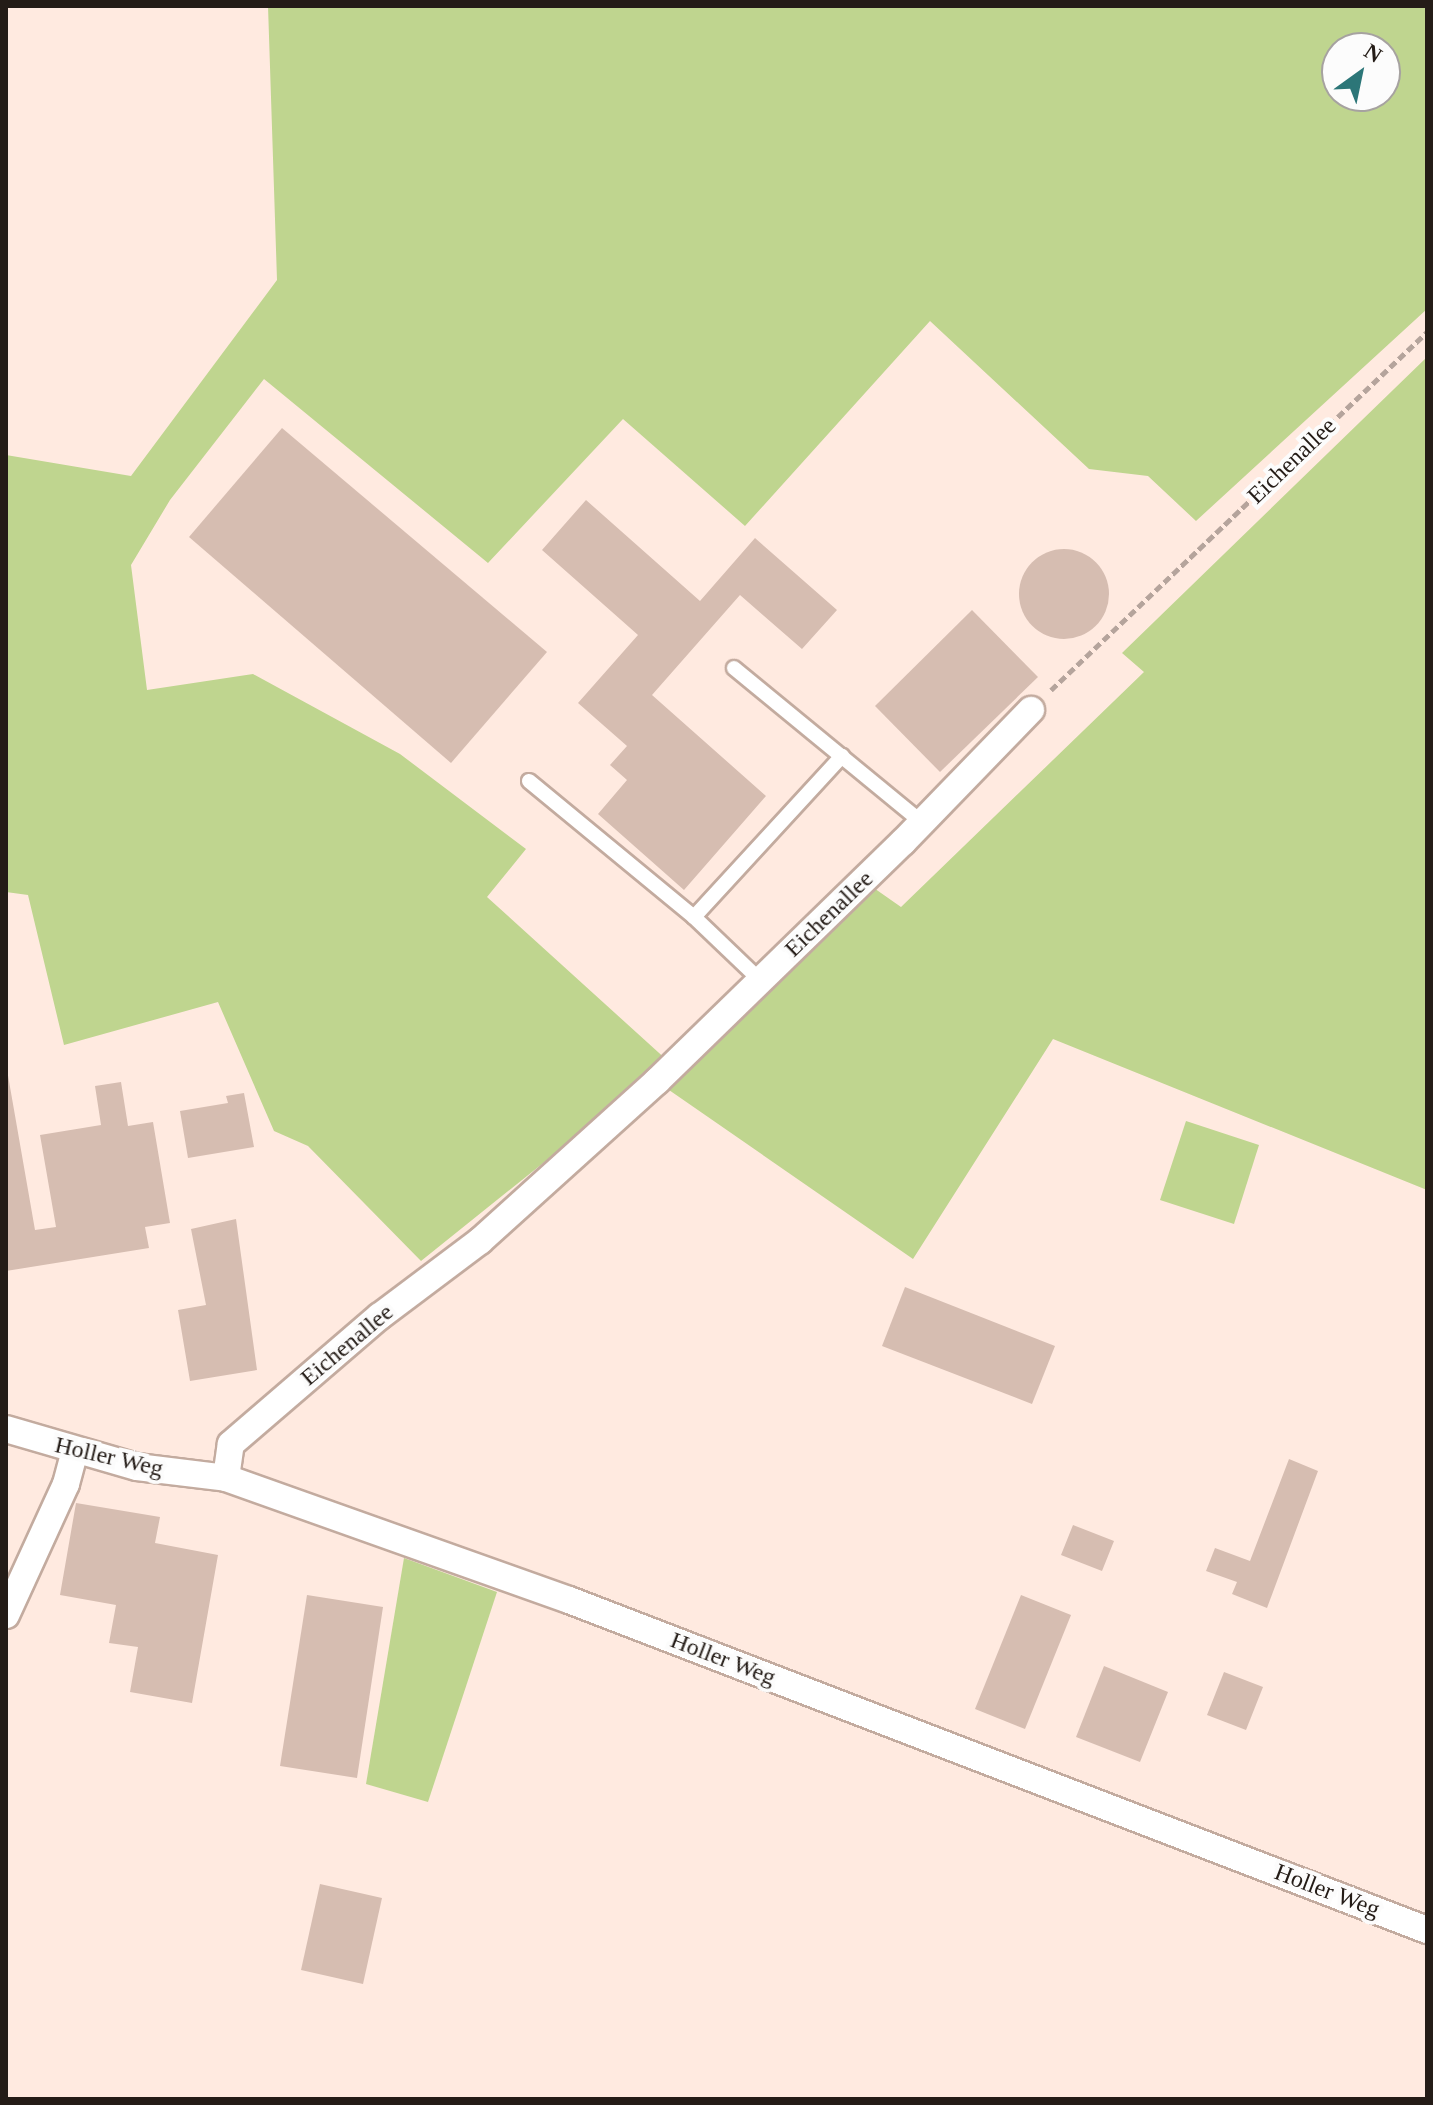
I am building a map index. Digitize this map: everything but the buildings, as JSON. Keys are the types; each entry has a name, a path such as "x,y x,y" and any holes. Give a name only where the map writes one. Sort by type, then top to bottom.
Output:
{"street":[{"name":"Eichenallee","path":"226,1478 231,1444 380,1316 480,1241 923,823 1031,710"},
{"name":"Holler Weg","path":"6,1429 137,1467 226,1478 583,1605 1427,1930"},
{"path":"6,1615 66,1484 75,1451"}],"lane":[{"path":"734,668 923,823"},
{"path":"694,917 842,756"},
{"path":"529,781 694,917 760,980"}],"path":[{"name":"Eichenallee","path":"1031,710 1427,332"}],"green space":[{"path":"268,6 1427,6 1427,309 1196,521 1148,476 1089,469 930,321 745,526 623,419 488,563 264,379 170,500 131,565 147,690 253,674 400,754 526,849 487,897 669,1062 421,1261 308,1146 274,1131 218,1002 64,1045 28,895 6,892 6,455 131,476 277,280"},
{"path":"1427,357 1427,1190 1053,1039 913,1259 669,1090 828,936 871,886 901,907 1144,672 1122,653"},
{"path":"1186,1121 1259,1145 1234,1224 1160,1200"},
{"path":"404,1558 497,1592 428,1802 366,1784"}]}
